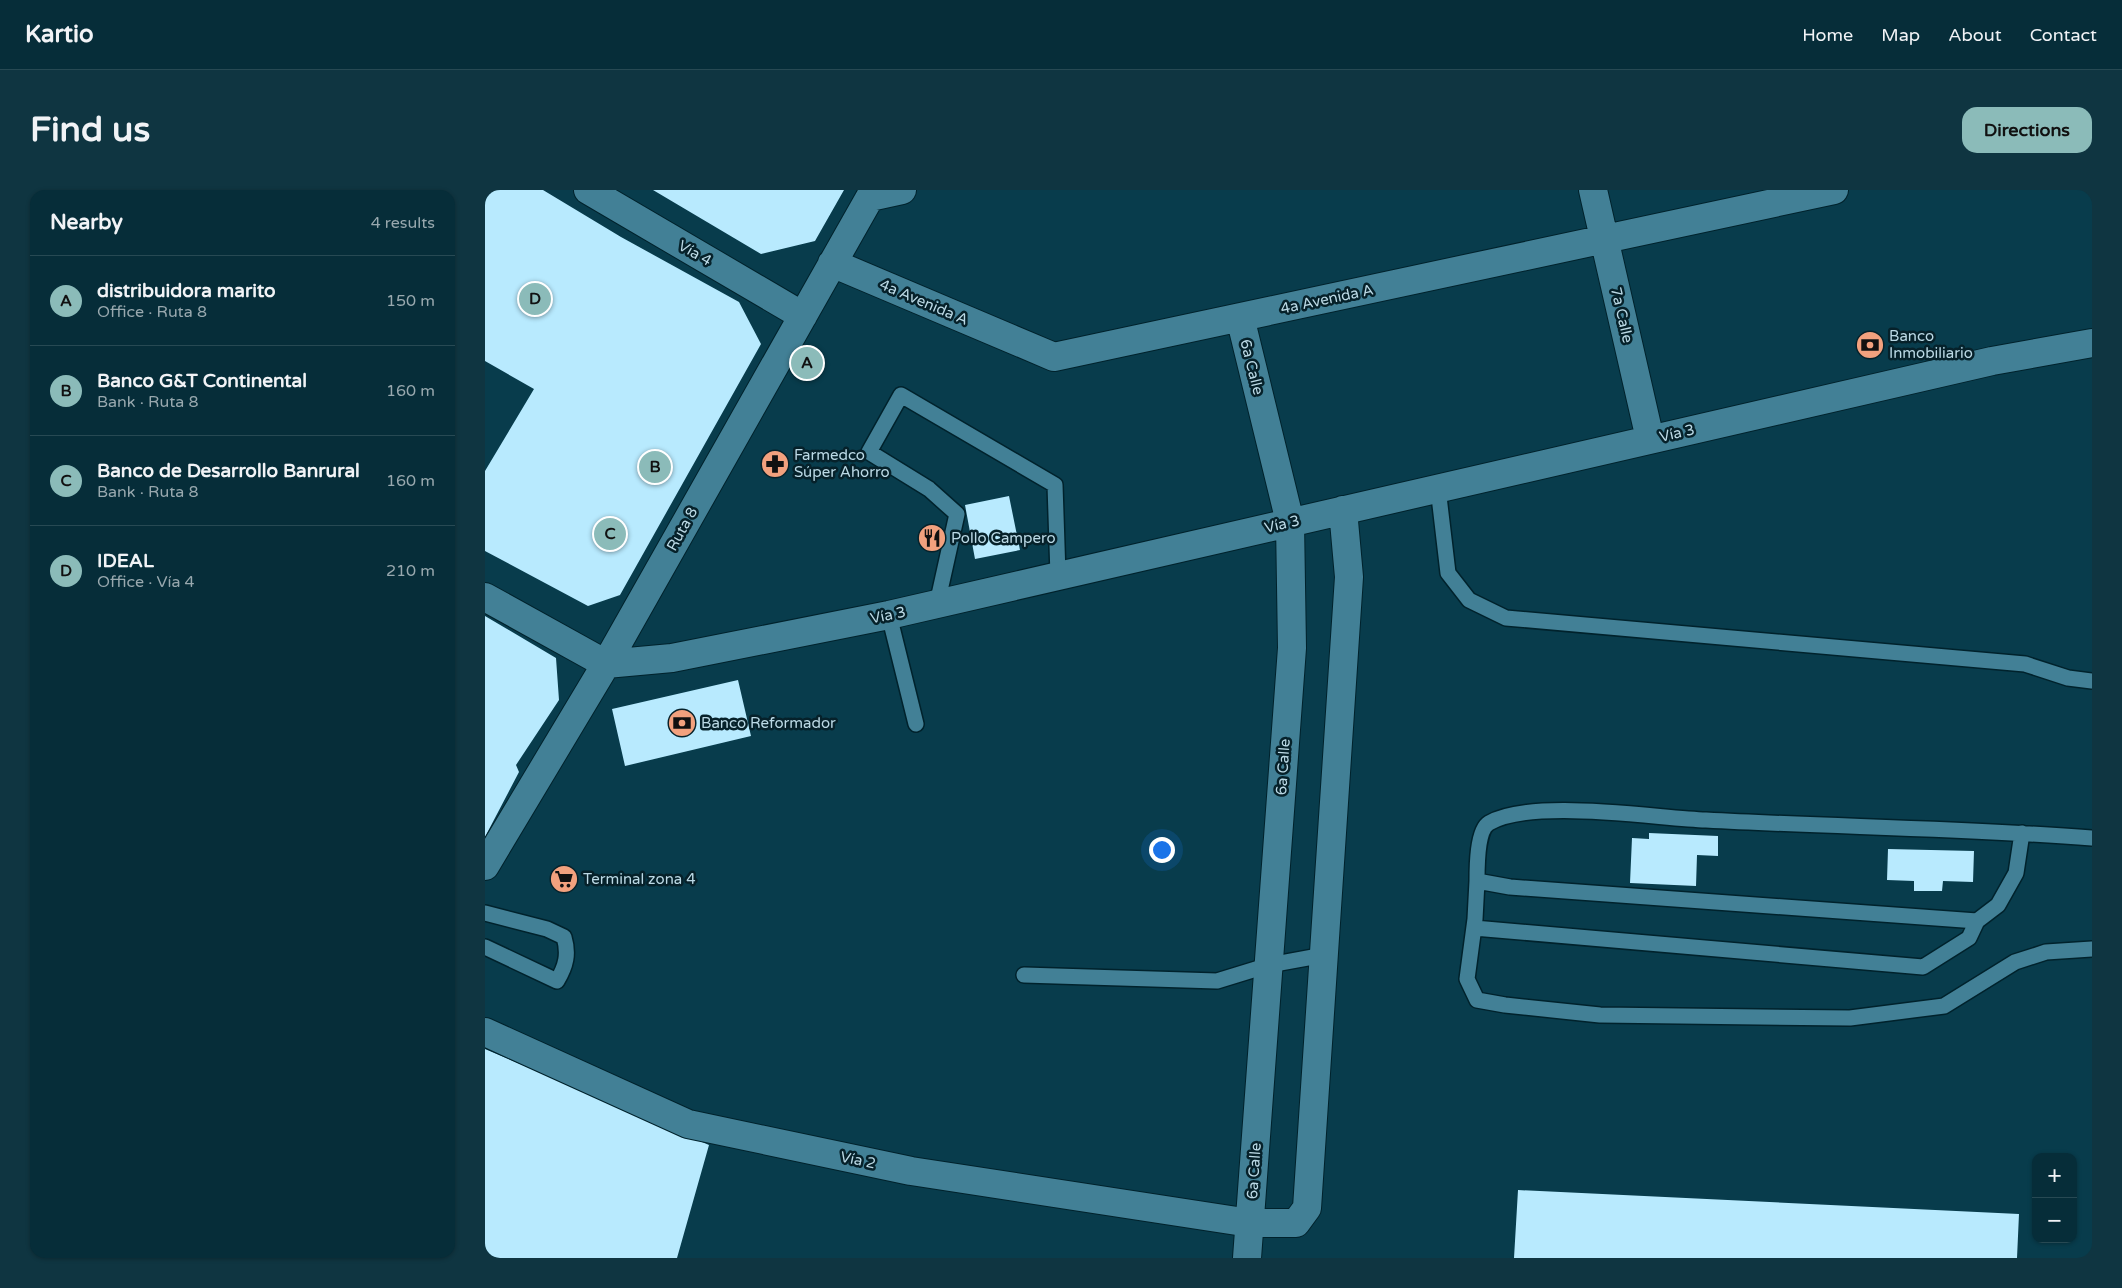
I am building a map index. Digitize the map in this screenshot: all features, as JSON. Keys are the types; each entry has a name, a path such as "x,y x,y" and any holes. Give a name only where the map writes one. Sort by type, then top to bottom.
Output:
{"street":[{"name":"Vía 4","path":"588,190 803,316"},
{"path":"872,193 903,190"},
{"name":"7a Calle","path":"1593,190 1650,440"},
{"name":"4a Avenida A","path":"832,263 1054,356 1834,190"},
{"name":"Ruta 8","path":"485,866 606,664 872,193"},
{"name":"6a Calle","path":"1240,317 1290,522 1292,648 1247,1258"},
{"name":"Vía 3","path":"606,664 672,658 889,615 1992,361 2092,343"},
{"path":"1250,1223 1296,1223 1307,1208 1349,577 1343,510"},
{"path":"485,597 606,664"},
{"name":"Vía 2","path":"485,1032 688,1124 911,1172 1250,1223"}],"lane":[{"path":"937,604 957,514 929,489 869,452 901,395 1055,485 1058,575"},
{"path":"1439,488 1448,573 1469,600 1506,618 2025,664 2068,678 2092,681"},
{"path":"889,615 916,724"},
{"path":"2092,838 2022,833 1705,820 1583,812 1523,812 1487,824 1483,830 1477,858 1474,928 1467,978 1477,1000 1505,1005 1600,1015 1850,1018 1944,1006 2015,962 2046,952 2092,949"},
{"path":"1474,928 1923,967 1969,938 1977,921 1997,905 2016,873 2022,833"},
{"path":"1477,881 1510,887 1977,921"},
{"path":"485,913 547,929 564,937 567,948 566,965 557,981 485,948"},
{"path":"1024,976 1217,981 1269,965 1324,956"}],"building":[{"path":"485,190 543,190 621,237 739,302 761,344 620,595 588,606 485,551 485,471 534,389 485,361"},
{"path":"653,190 844,190 815,241 761,254"},
{"path":"1009,496 1020,550 975,559 965,505"},
{"path":"485,616 556,658 559,700 516,765 519,772 485,837"},
{"name":"Banco Reformador","path":"738,680 751,736 625,766 612,709"},
{"path":"1649,833 1718,836 1718,856 1697,855 1696,886 1630,883 1632,838 1649,839"},
{"path":"1888,849 1974,851 1973,882 1943,881 1942,891 1914,891 1914,881 1887,880"},
{"path":"485,1049 709,1145 677,1258 485,1258"},
{"path":"1518,1190 2019,1214 2017,1258 1514,1258"}],"place":[{"name":"IDEAL","path":"535,299"},
{"name":"Banco Inmobiliario","path":"1870,345"},
{"name":"distribuidora marito","path":"807,363"},
{"name":"Farmedco Súper Ahorro","path":"775,464"},
{"name":"Banco G&T Continental","path":"655,467"},
{"name":"Banco de Desarrollo Banrural","path":"610,534"},
{"name":"Pollo Campero","path":"932,538"},
{"name":"Banco Reformador","path":"682,723"},
{"name":"Terminal zona 4","path":"564,879"}]}
